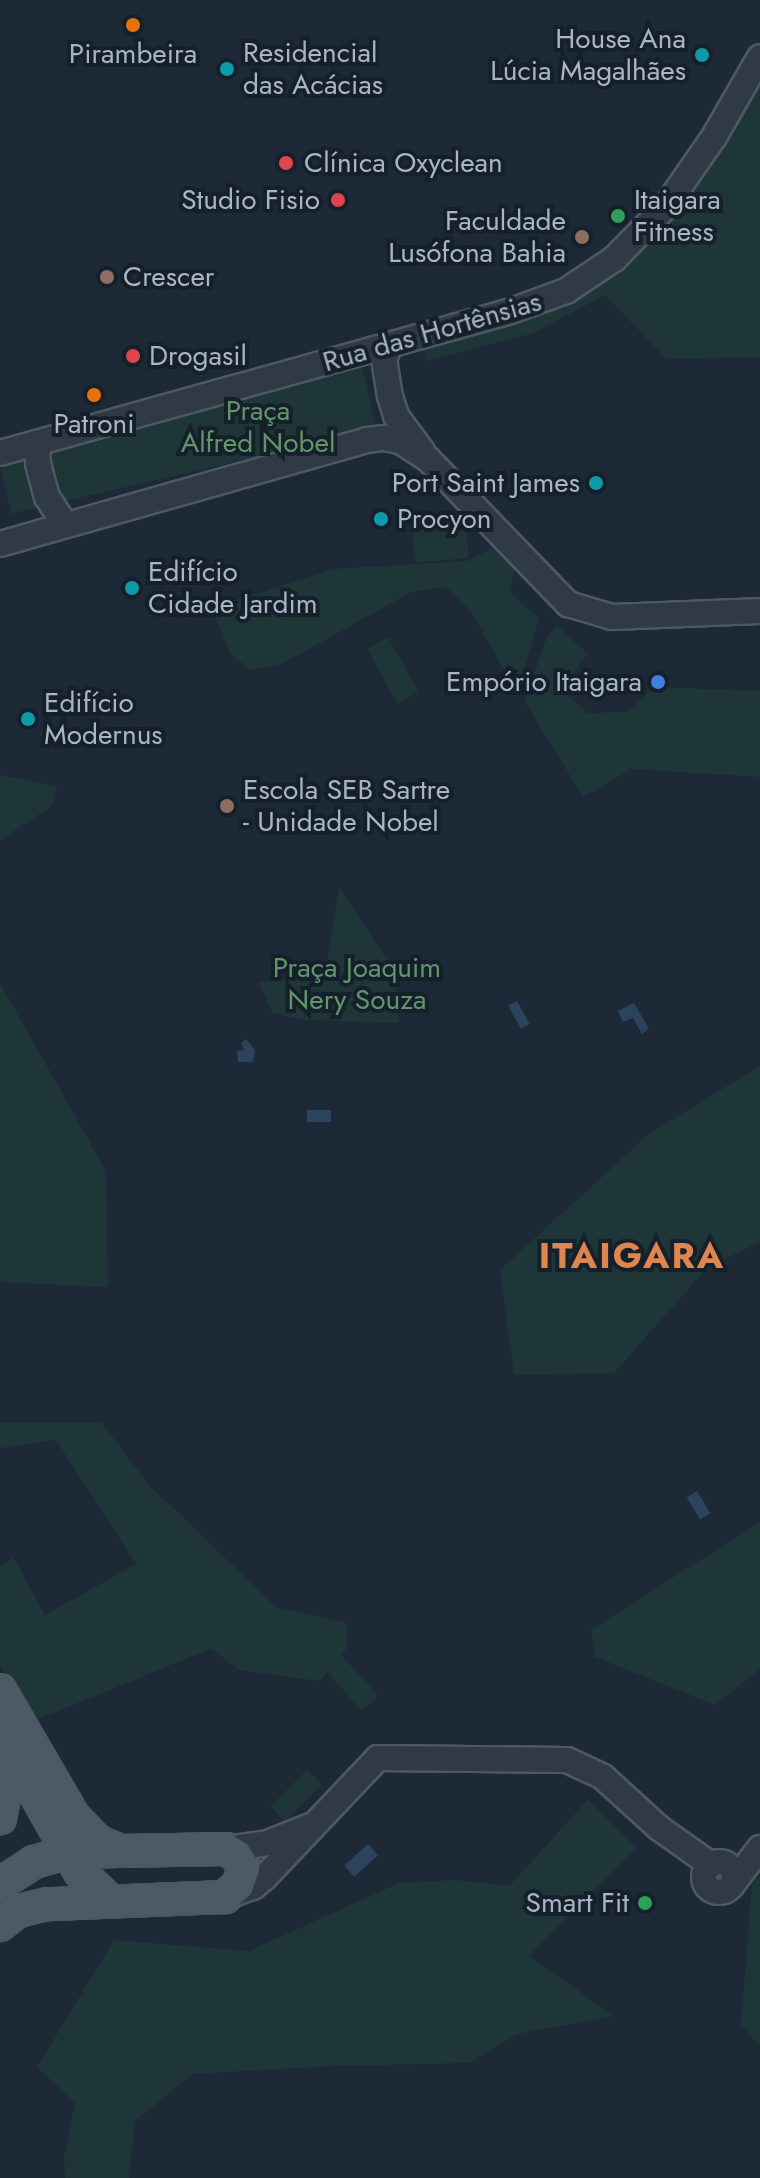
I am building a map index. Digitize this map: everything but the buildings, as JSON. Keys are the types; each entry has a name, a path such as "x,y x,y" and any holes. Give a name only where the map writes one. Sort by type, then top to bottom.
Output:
{"main road":[{"path":"0,1690 74,1817 97,1841 118,1850"},
{"path":"0,1732 80,1872 110,1901"},
{"path":"0,1748 6,1788 0,1818"},
{"path":"0,1884 34,1862 68,1852 226,1849 236,1855 244,1868 238,1885 225,1897 26,1908 0,1925"}],"street":[{"name":"Rua das Hortênsias","path":"0,453 544,301 566,291 614,259 656,217 682,185 760,57"},
{"path":"390,345 384,359 390,396 405,431 428,459 568,604 612,617 760,611"},
{"path":"358,354 370,372 384,438"},
{"path":"0,544 384,438 400,441 428,459"},
{"path":"37,443 38,464 47,497 65,525"},
{"path":"225,1897 253,1887 265,1877 378,1758 567,1760 603,1777 659,1828 718,1875"},
{"path":"226,1849 268,1843 316,1823"},
{"path":"718,1875 760,1837"},
{"path":"718,1875 760,1848"}],"green space":[{"path":"760,68 760,357 667,359 605,295 533,333 427,361 423,347 544,312 598,278"},
{"name":"Praça Alfred Nobel","path":"361,362 377,429 11,514 0,465 0,445"},
{"path":"466,526 469,558 415,563 412,531"},
{"path":"494,547 515,567 510,592 539,619 517,692 470,610 446,587 411,592 282,664 252,670 231,655 212,608 333,569 468,561"},
{"path":"557,626 588,654 561,689 587,713 628,712 654,687 760,691 760,777 631,769 583,797 525,702 547,636"},
{"path":"388,637 419,692 398,704 367,649"},
{"path":"0,775 57,786 52,806 0,840"},
{"name":"Praça Joaquim Nery Souza","path":"339,887 395,972 399,1023 304,1020 273,1013 258,982 310,976 327,962"},
{"path":"0,983 106,1171 108,1287 0,1282"},
{"path":"760,1066 760,1241 706,1269 614,1373 514,1375 500,1270 650,1133"},
{"path":"0,1423 102,1423 148,1484 276,1607 347,1623 347,1648 341,1655 378,1695 362,1711 327,1672 319,1681 240,1670 211,1649 33,1721 0,1665 0,1567 13,1557 45,1615 136,1564 56,1440 0,1448"},
{"path":"760,1522 760,1669 715,1705 595,1657 591,1630"},
{"path":"307,1770 321,1784 284,1821 270,1807"},
{"path":"588,1800 636,1848 529,1956 614,2016 517,2034 469,2063 332,2066 192,2074 135,2121 129,2178 65,2178 64,2158 75,2103 37,2067 114,1940 249,1951 399,1883 456,1880 509,1886"},
{"path":"760,1875 760,2047 741,2024 752,1883"}],"water":[{"path":"517,1001 530,1024 521,1029 508,1006"},
{"path":"634,1003 649,1029 642,1034 633,1018 623,1022 618,1011"},
{"path":"246,1039 255,1050 253,1062 238,1062 237,1051 244,1050 241,1043"},
{"path":"307,1110 331,1110 331,1122 307,1122"},
{"path":"697,1491 710,1513 700,1519 687,1497"},
{"path":"368,1844 378,1855 354,1877 344,1865"}],"place":[{"name":"Pirambeira","path":"133,25"},
{"name":"House Ana Lúcia Magalhães","path":"702,55"},
{"name":"Residencial das Acácias","path":"227,69"},
{"name":"Clínica Oxyclean","path":"286,163"},
{"name":"Studio Fisio","path":"338,200"},
{"name":"Itaigara Fitness","path":"618,216"},
{"name":"Faculdade Lusófona Bahia","path":"582,237"},
{"name":"Crescer","path":"107,277"},
{"name":"Drogasil","path":"133,356"},
{"name":"Patroni","path":"94,395"},
{"name":"Port Saint James","path":"596,483"},
{"name":"Procyon","path":"381,519"},
{"name":"Edifício Cidade Jardim","path":"132,588"},
{"name":"Empório Itaigara","path":"658,682"},
{"name":"Edifício Modernus","path":"28,719"},
{"name":"Escola SEB Sartre - Unidade Nobel","path":"227,806"},
{"name":"Smart Fit","path":"645,1903"}],"district":[{"name":"ITAIGARA","path":"632,1256"}]}
